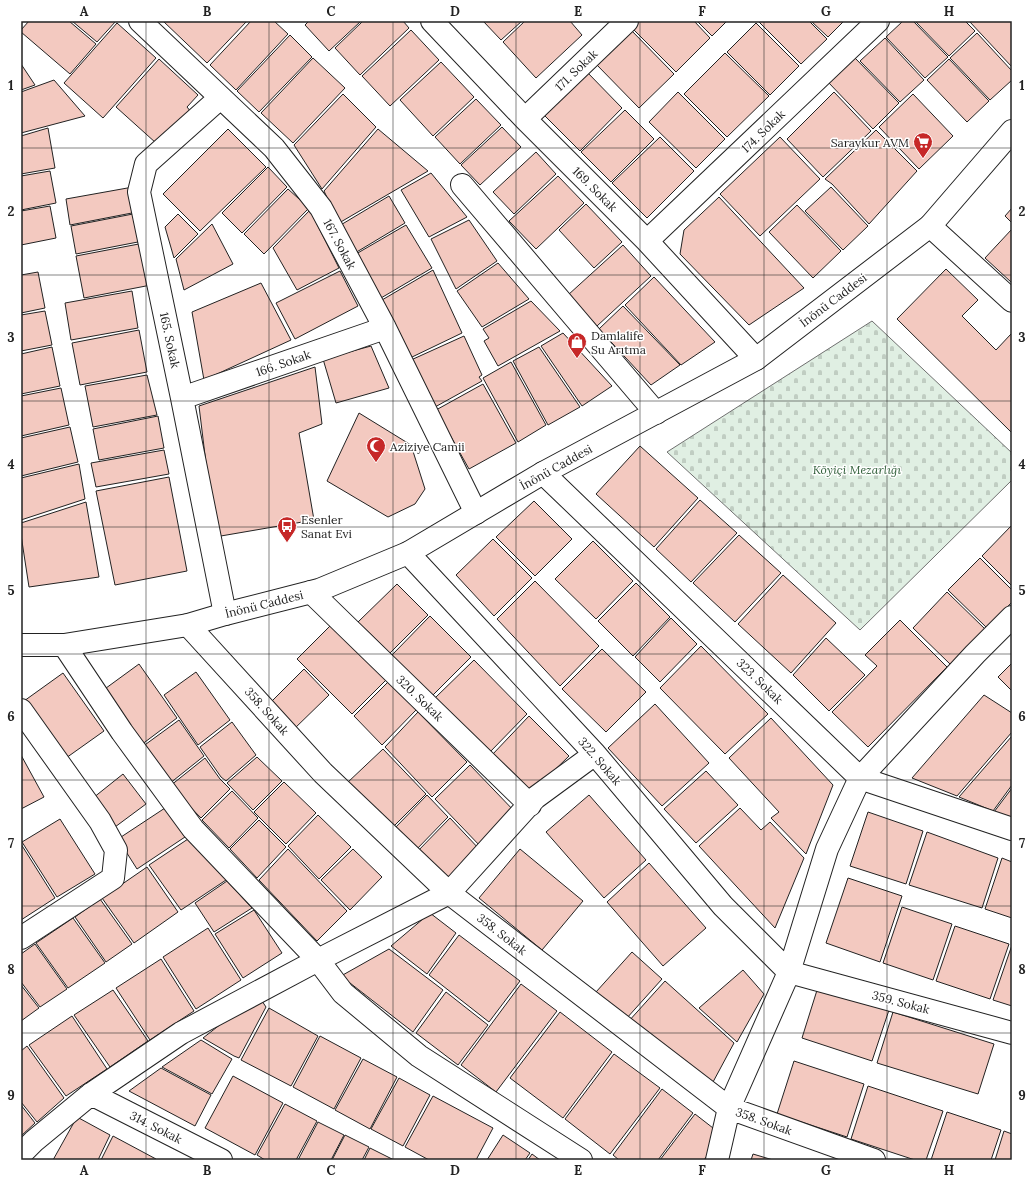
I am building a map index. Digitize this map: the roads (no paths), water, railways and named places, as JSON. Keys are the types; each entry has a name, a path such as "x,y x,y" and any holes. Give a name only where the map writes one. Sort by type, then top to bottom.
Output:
{"street":[{"name":"167. Sokak","path":"140,21 274,148 321,208 385,328 476,513"},
{"name":"169. Sokak","path":"432,21 525,119 648,241 756,359"},
{"name":"171. Sokak","path":"525,119 627,21"},
{"name":"174. Sokak","path":"648,241 878,21"},
{"name":"165. Sokak","path":"220,98 146,164 139,192 225,614"},
{"name":"İnönü Caddesi","path":"22,641 64,645 188,625 319,590 408,553 543,472 756,359 930,226 1012,131"},
{"path":"462,185 656,413"},
{"path":"930,226 1012,300"},
{"name":"166. Sokak","path":"182,398 385,328"},
{"name":"323. Sokak","path":"543,472 860,778 1012,830"},
{"name":"322. Sokak","path":"408,553 595,754 723,906 789,972"},
{"name":"320. Sokak","path":"311,592 530,805"},
{"path":"717,1160 729,1108 789,972 827,849 860,778 970,659 1012,617"},
{"name":"358. Sokak","path":"188,625 323,773 449,893 729,1108 874,1160"},
{"path":"64,645 122,732 194,829 318,960 343,993 419,1056 582,1160"},
{"path":"21,938 113,878 116,850 100,821 22,715"},
{"path":"21,1154 34,1141 91,1094 181,1033 318,960 449,893 535,798 595,754"},
{"name":"359. Sokak","path":"789,972 1012,1033"},
{"name":"314. Sokak","path":"91,1094 221,1160"}],"place":[{"name":"Saraykur AVM","path":"923,159"},
{"name":"Damlalife Su Arıtma","path":"577,359"},
{"name":"Aziziye Camii","path":"376,463"},
{"name":"Esenler Sanat Evi","path":"287,543"}],"park label":[{"name":"Köyiçi Mezarlığı","path":"857,469"}]}
